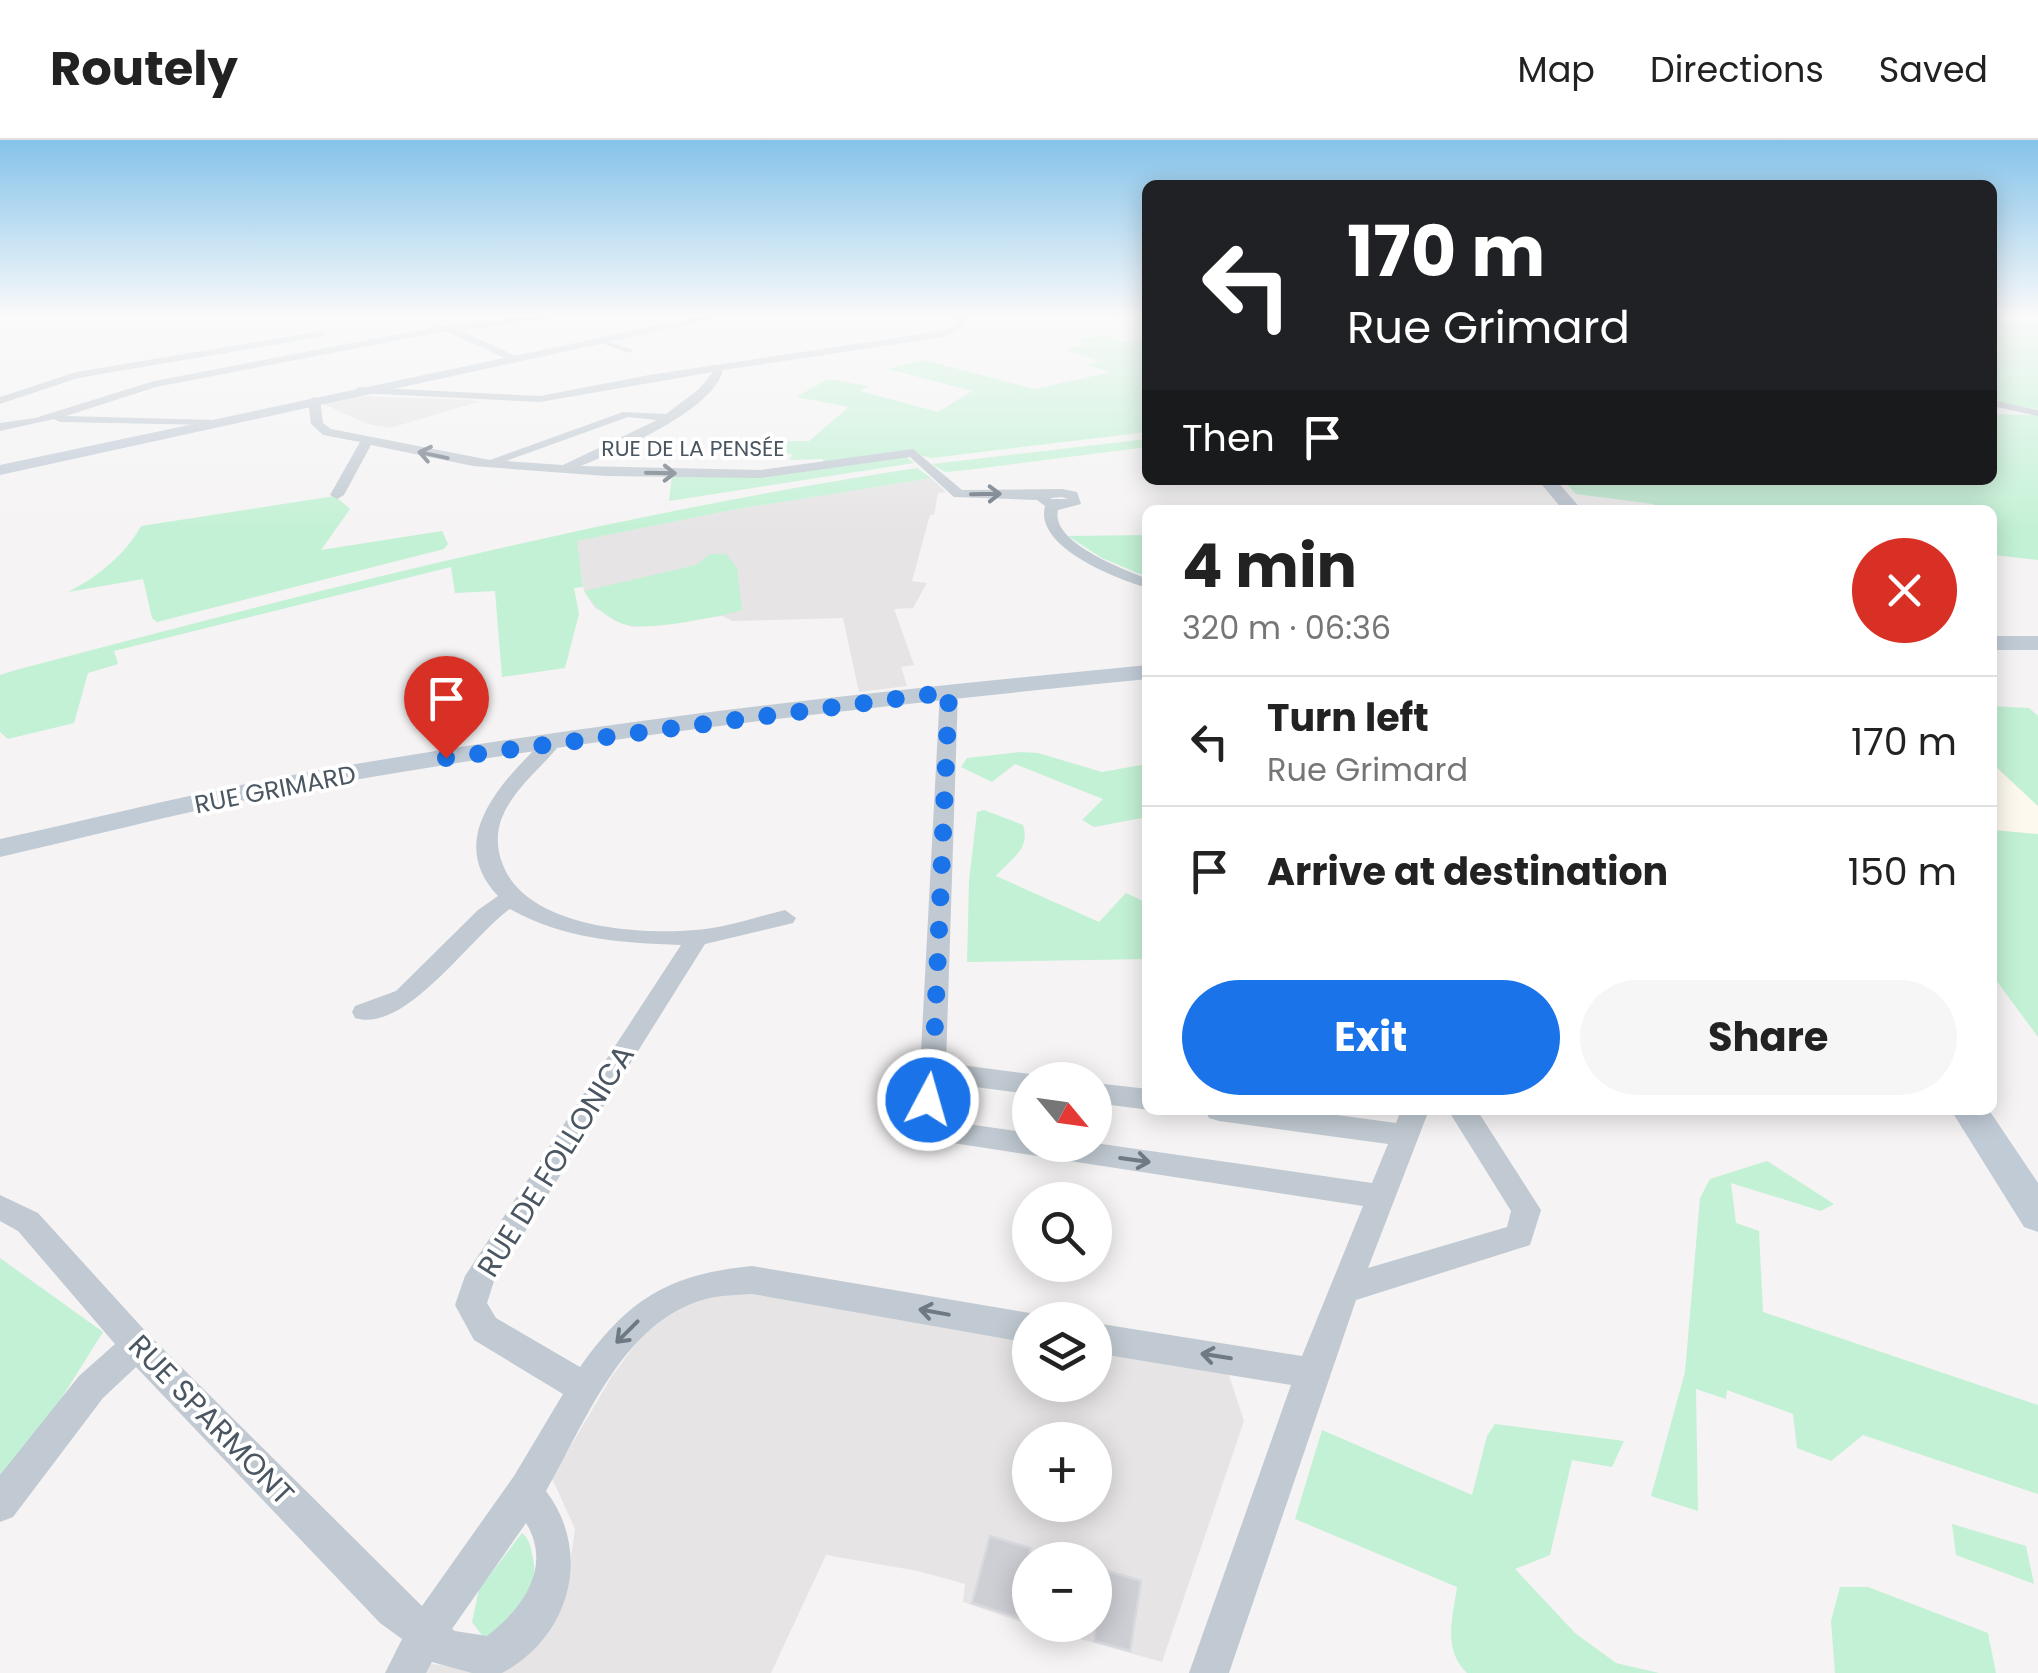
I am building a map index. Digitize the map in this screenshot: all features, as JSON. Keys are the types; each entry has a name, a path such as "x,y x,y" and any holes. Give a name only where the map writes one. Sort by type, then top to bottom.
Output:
{"street":[{"path":"0,402 42,388"},
{"path":"37,421 143,388"},
{"path":"0,470 371,388"},
{"path":"359,390 529,400 603,388"},
{"path":"564,469 633,439 708,388"},
{"name":"RUE DE LA PENSÉE","path":"314,400 317,424 328,432 447,458 491,463 755,474 915,455 959,494 1049,500 1050,527 1078,551 1142,582"},
{"path":"1997,405 2038,413"},
{"path":"491,463 627,414 664,418"},
{"path":"0,427 37,421 156,418 209,422"},
{"path":"338,495 367,441"},
{"path":"1551,485 1569,505"},
{"path":"1997,643 2038,643"},
{"name":"RUE GRIMARD","path":"0,848 302,781 553,742 949,692 1142,673"},
{"path":"949,692 933,1071 924,1129 1383,1197"},
{"path":"553,742 519,776 491,817 487,834 490,864 508,900 545,918 595,931 695,938 785,918"},
{"path":"364,1012 404,997 486,916 508,900"},
{"name":"RUE DE FOLLONICA","path":"583,1386 485,1329 471,1305 480,1276 689,954 695,938"},
{"path":"933,1071 1012,1082"},
{"path":"1112,1095 1142,1099"},
{"path":"1209,1673 1312,1374 1411,1123 1293,1115"},
{"path":"1346,1288 1519,1236 1526,1210 1465,1115"},
{"path":"1972,1115 2038,1216"},
{"name":"RUE SPARMONT","path":"0,1207 28,1222 137,1346 394,1608 447,1650 494,1657 523,1636 556,1578 557,1558 546,1514 525,1492"},
{"path":"405,1673 425,1633 554,1446 583,1386 606,1353 636,1322 682,1291 724,1280 752,1280 1012,1325"},
{"path":"1112,1341 1312,1374"},
{"path":"0,1504 91,1387 137,1346"}],"shaded area":[{"path":"354,396 478,402 390,428 368,424 323,404"},
{"path":"931,478 946,492 938,493 912,581 927,583 913,608 894,609 914,665 901,667 907,686 859,692 843,618 733,621 722,616 632,627 595,608 584,591 576,541 732,510"},
{"path":"1997,769 2038,806 2038,834 1997,830"},
{"path":"715,1282 1012,1326 1012,1402 1112,1402 1112,1341 1223,1357 1244,1421 1162,1662 1091,1642 1112,1642 1112,1542 1012,1542 1012,1619 963,1602 965,1584 918,1571 826,1555 771,1673 422,1673 431,1664 498,1671 564,1602 575,1529 552,1478 612,1376 647,1329"}],"green space":[{"path":"813,388 866,388 860,391 938,412 972,391 959,388 1142,388 1142,433 932,458 908,453 906,456 914,463 669,501 672,476 823,467 823,459 789,460 793,454 775,453 788,441 809,441 849,407 796,397"},
{"path":"1997,388 2038,388 2038,409 1997,404"},
{"path":"1997,414 2038,415 2038,560 1997,555 1997,505 1654,505 1576,494 1568,485 1997,485"},
{"path":"1142,440 1142,448 967,470 945,472 932,464"},
{"path":"917,468 931,478 732,510 577,541 583,587 574,588 579,614 565,668 502,677 495,591 455,593 451,567 114,651 118,664 88,673 74,723 8,739 0,732 0,675 16,670 352,583 576,531"},
{"path":"335,496 350,509 321,550 442,531 448,544 444,549 157,622 152,618 143,579 68,592 109,564 141,526"},
{"path":"1142,535 1142,575 1102,558 1068,536"},
{"path":"710,554 726,554 737,568 742,610 672,624 633,626 605,614 584,591 696,565"},
{"path":"1997,706 2029,708 2038,716 2038,806 1997,768"},
{"path":"1038,753 1102,772 1142,765 1142,818 1094,827 1082,820 1103,799 1015,764 992,782 961,767 967,758"},
{"path":"984,810 1023,825 1022,848 996,876 1099,922 1126,893 1142,901 1142,959 967,962 969,881 977,812"},
{"path":"1997,830 2038,834 2038,1037 1997,981"},
{"path":"1767,1161 1834,1204 1821,1211 1731,1183 1736,1223 1759,1231 1763,1312 2038,1405 2038,1494 1863,1435 1831,1461 1797,1448 1793,1414 1727,1390 1726,1399 1696,1389 1698,1511 1651,1496 1685,1372 1700,1198 1710,1179"},
{"path":"0,1258 103,1332 0,1496"},
{"path":"1495,1424 1624,1441 1612,1467 1572,1460 1550,1555 1515,1569 1575,1633 1616,1663 1659,1673 1467,1673 1454,1654 1452,1643 1457,1587 1295,1519 1322,1430 1472,1495 1487,1436"},
{"path":"1952,1524 2026,1546 2034,1584 1956,1555"},
{"path":"522,1533 530,1545 534,1569 530,1593 516,1613 486,1641 472,1622 479,1589"},
{"path":"1840,1587 1868,1587 1988,1633 1996,1673 1835,1673 1831,1621"}],"building":[{"path":"990,1536 1012,1543 1012,1615 972,1603"},
{"path":"1112,1572 1141,1581 1130,1651 1098,1642 1112,1642"}],"route":[{"path":"446,758 949,692 933,1071 928,1100"}]}
